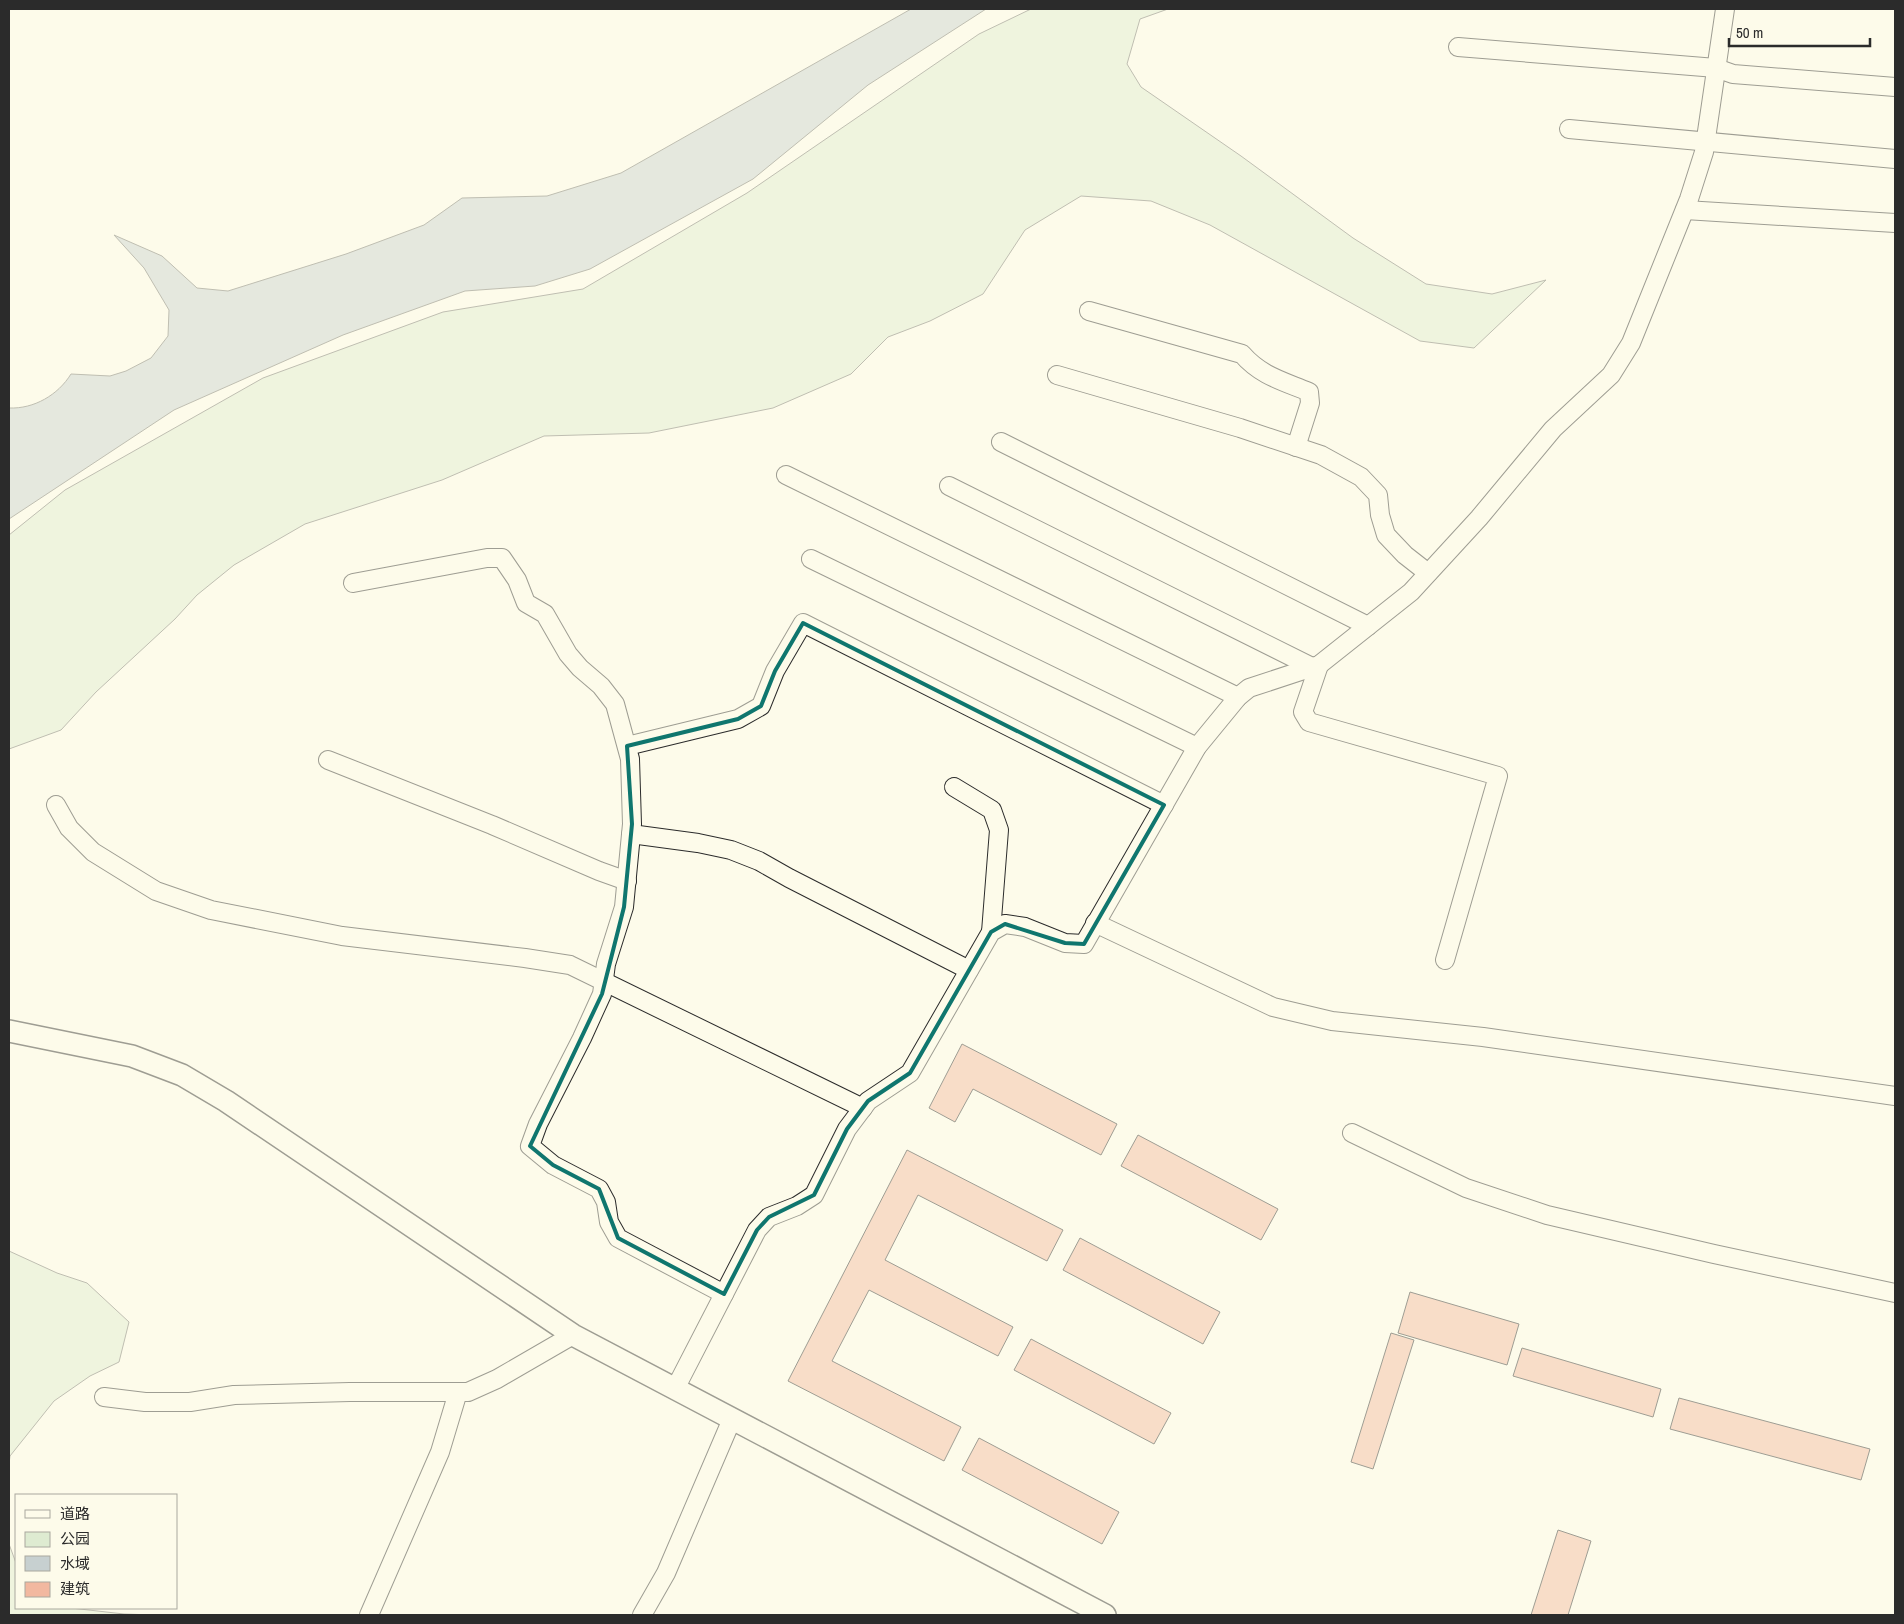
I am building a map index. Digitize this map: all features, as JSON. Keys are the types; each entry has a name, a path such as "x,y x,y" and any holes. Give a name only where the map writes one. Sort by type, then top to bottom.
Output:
{"street":[{"path":"991,932 1005,924 1025,927 1065,943 1084,944 1197,747 1238,697 1249,688 1316,666 1411,592 1479,518 1553,429 1610,375 1631,343 1685,210 1704,152 1725,9"},
{"path":"1458,47 1716,68 1733,74 1895,88"},
{"path":"1569,129 1895,159"},
{"path":"1685,210 1895,223"},
{"path":"1089,311 1242,354 1252,366 1269,376 1309,392 1310,403 1296,447"},
{"path":"1056,375 1240,428 1321,455 1361,478 1378,495 1380,515 1386,535 1405,555 1428,573"},
{"path":"1001,442 1368,626"},
{"path":"786,475 1238,697"},
{"path":"949,486 1316,666"},
{"path":"353,583 487,558 502,558 517,580 526,604 545,614 568,654 580,668 602,686 615,704 630,758 631,834 624,907 606,964 602,994 538,1124 530,1146 553,1165 599,1189 606,1202 609,1222 618,1238 724,1294"},
{"path":"811,559 1197,747"},
{"path":"627,746 738,719 761,706 774,671 803,623 1164,805"},
{"path":"1316,666 1303,712 1309,722 1498,776 1444,960"},
{"path":"328,760 492,824 626,881"},
{"path":"675,1389 757,1230 769,1216 797,1206 814,1195 847,1129 868,1101 910,1073 991,932 1000,830 992,810 954,787"},
{"path":"56,805 69,828 92,852 156,891 211,910 342,936 570,965 863,1108"},
{"path":"631,834 698,843 731,850 759,861 969,970"},
{"path":"1095,923 1273,1007 1332,1021 1483,1037 1895,1096"},
{"path":"9,1030 132,1056 182,1075 226,1101 573,1335 1105,1615"},
{"path":"1352,1133 1466,1188 1547,1215 1714,1254 1895,1293"},
{"path":"104,1397 145,1402 190,1402 234,1396 350,1392 468,1392 497,1379 573,1335"},
{"path":"369,1615 440,1452 458,1392"},
{"path":"642,1615 666,1573 732,1419"}],"highlighted area":[{"path":"803,623 1164,805 1084,944 1065,943 1005,924 991,932 910,1073 868,1101 847,1129 814,1195 769,1217 757,1230 724,1294 618,1238 599,1189 553,1165 530,1146 602,994 624,907 632,824 627,746 738,719 761,706 775,671"}],"green space":[{"path":"1031,9 1168,9 1140,19 1127,64 1141,87 1241,156 1353,238 1426,284 1492,294 1546,280 1474,348 1420,341 1210,225 1151,201 1081,196 1025,230 983,294 930,321 888,337 851,374 773,408 649,433 544,436 442,480 305,524 234,565 197,595 175,619 96,692 61,730 9,749 9,535 65,490 263,378 443,312 583,289 747,193 979,34"},
{"path":"9,1251 57,1273 87,1283 129,1322 119,1362 90,1376 54,1401 10,1456 9,1464"},
{"path":"9,1544 15,1560 15,1609 80,1609 154,1615 9,1615"}],"water":[{"path":"911,9 986,9 868,85 753,179 590,269 535,286 465,291 343,335 174,410 9,519 9,408 27,406 44,399 66,382 71,374 110,376 126,371 151,358 168,336 169,310 144,268 114,235 162,256 197,288 228,291 346,254 424,225 462,198 547,196 621,173"}],"building":[{"path":"962,1044 1117,1124 1101,1155 973,1089 955,1122 929,1108"},
{"path":"1138,1135 1278,1209 1261,1240 1121,1166"},
{"path":"907,1150 1063,1230 1047,1261 918,1195 885,1260 1013,1327 998,1356 869,1290 832,1361 961,1427 944,1461 788,1381"},
{"path":"1080,1238 1220,1312 1203,1344 1063,1270"},
{"path":"1410,1292 1519,1324 1507,1365 1398,1333"},
{"path":"1391,1333 1414,1340 1373,1469 1351,1462"},
{"path":"1031,1339 1171,1413 1154,1444 1014,1370"},
{"path":"1522,1348 1661,1389 1653,1417 1513,1376"},
{"path":"1679,1398 1870,1449 1861,1480 1670,1429"},
{"path":"979,1438 1119,1512 1102,1544 962,1470"},
{"path":"1558,1530 1591,1541 1568,1615 1531,1615"}]}
